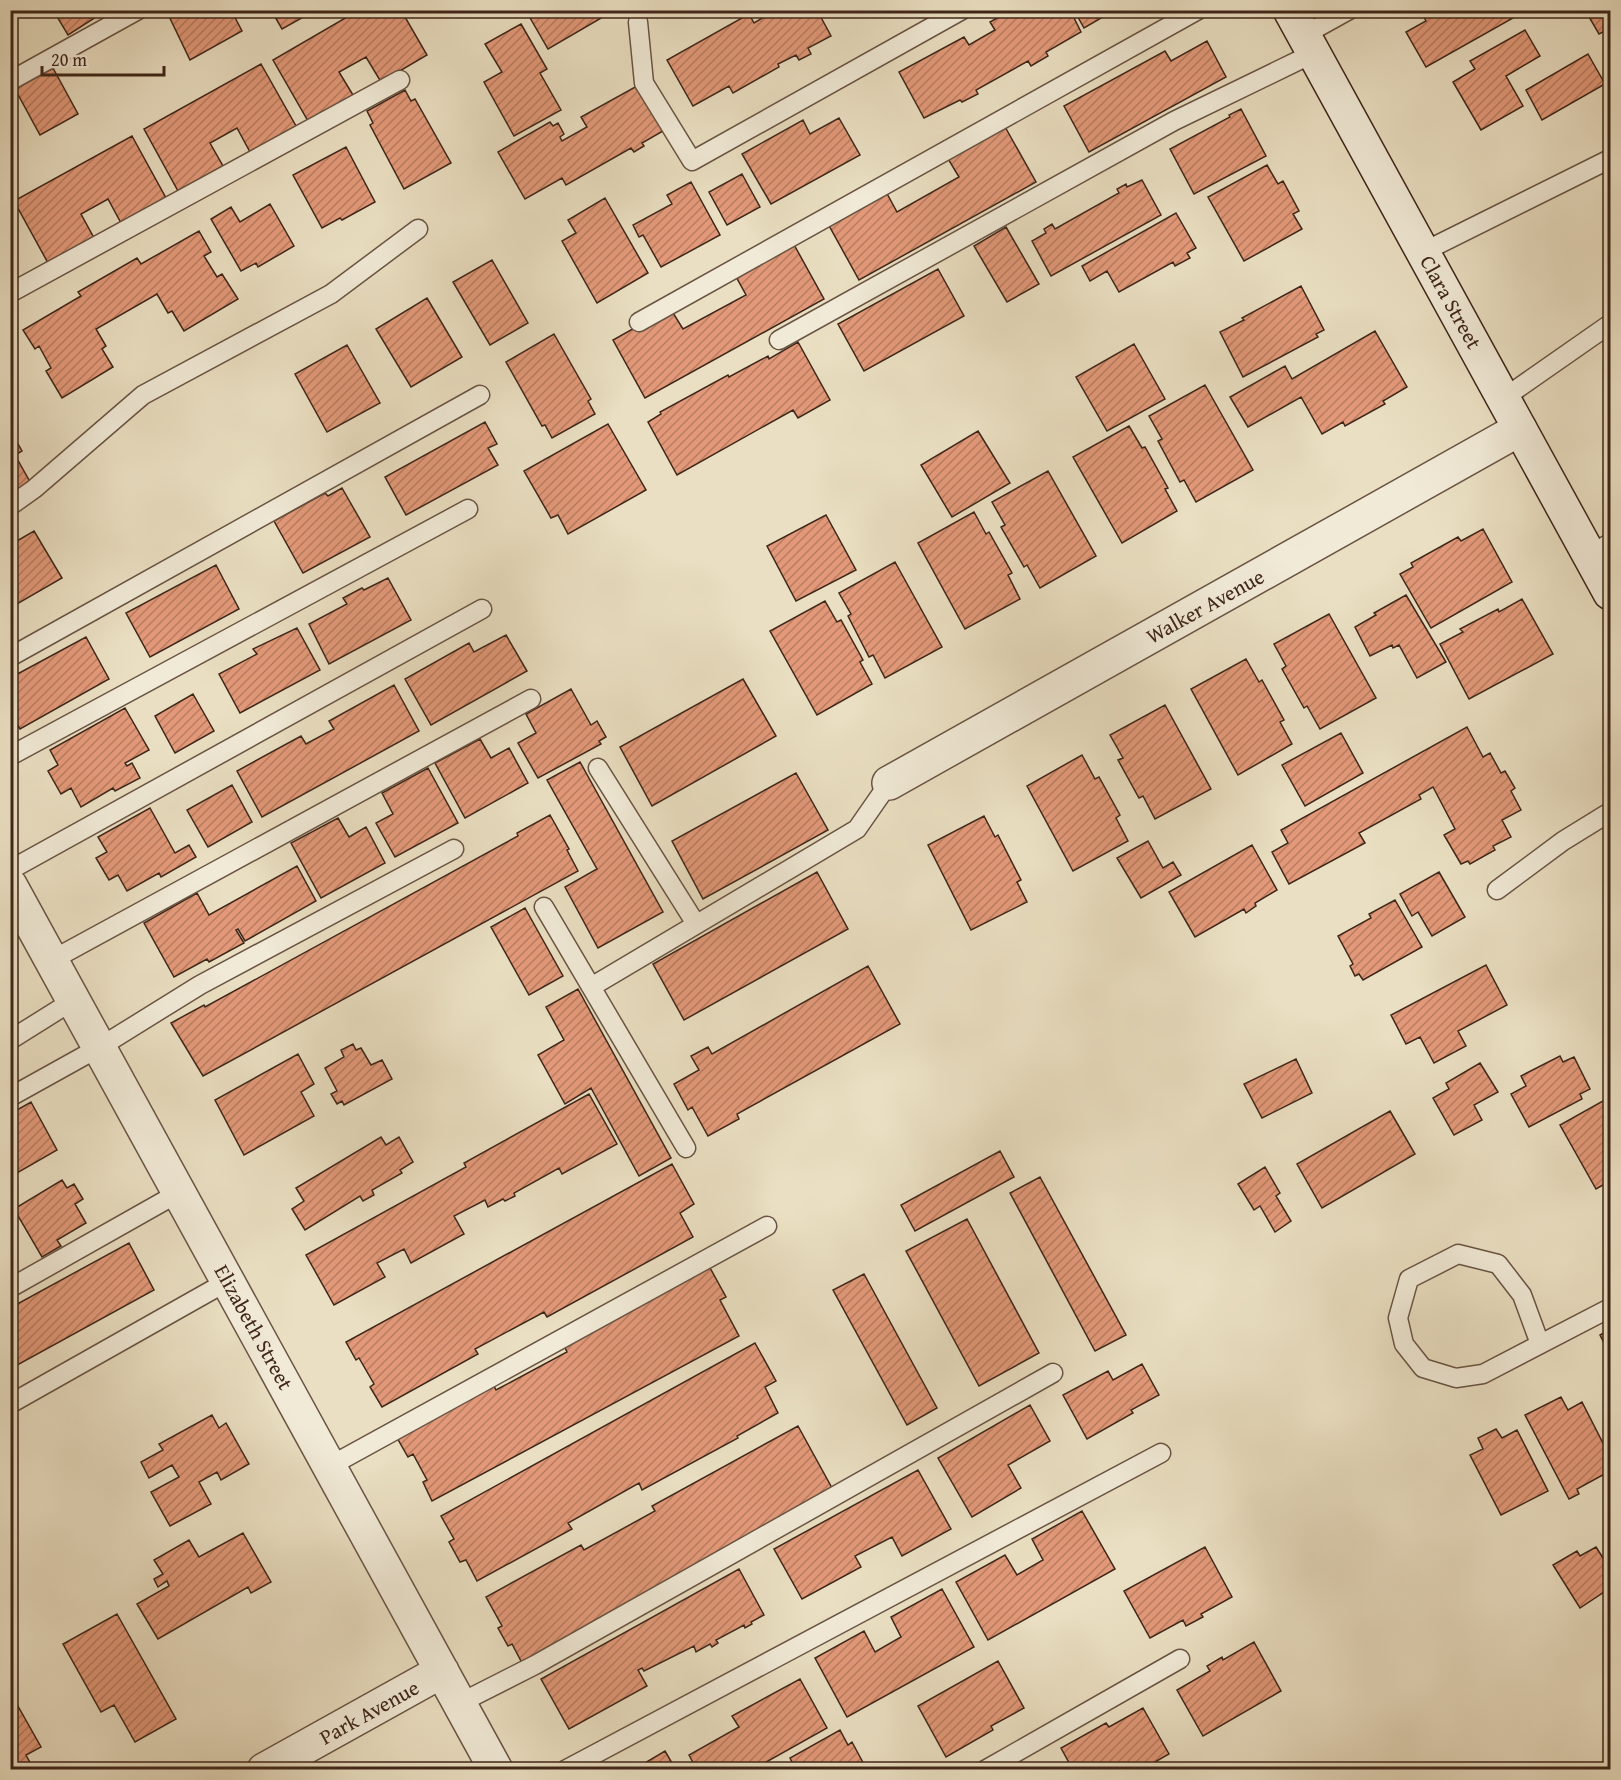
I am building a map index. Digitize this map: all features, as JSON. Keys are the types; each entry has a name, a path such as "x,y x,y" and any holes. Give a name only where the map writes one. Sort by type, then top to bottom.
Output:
{"street":[{"name":"Clara Street","path":"1303,33 1520,429 1600,549 1611,593"},
{"name":"Walker Avenue","path":"889,783 1520,429"},
{"name":"Elizabeth Street","path":"10,885 496,1770"},
{"name":"Park Avenue","path":"264,1770 442,1671"}],"lane":[{"path":"10,81 138,10"},
{"path":"638,22 644,83 692,161 962,10"},
{"path":"639,322 1198,10"},
{"path":"779,340 1174,121 1303,33 1349,10"},
{"path":"10,293 400,81"},
{"path":"1423,252 1611,159"},
{"path":"10,506 34,489 143,395 331,294 418,229"},
{"path":"1504,398 1611,324"},
{"path":"10,657 480,395"},
{"path":"10,756 468,508"},
{"path":"10,870 482,609"},
{"path":"52,960 531,699"},
{"path":"598,768 696,924"},
{"path":"591,987 857,829 889,783"},
{"path":"1497,890 1563,841 1611,812"},
{"path":"10,1097 100,1047 200,985 454,849"},
{"path":"544,907 686,1148"},
{"path":"10,1040 74,1000"},
{"path":"10,1288 180,1192"},
{"path":"330,1466 767,1226"},
{"path":"1540,1344 1522,1295 1498,1264 1458,1254 1409,1279 1398,1318 1404,1344 1423,1368 1456,1378 1483,1374 1611,1308"},
{"path":"10,1404 228,1281"},
{"path":"460,1703 536,1665 1053,1373"},
{"path":"566,1770 1161,1453"},
{"path":"985,1770 1180,1659"}],"building":[{"path":"53,10 107,10 68,35"},
{"path":"166,10 231,10 242,31 190,60"},
{"path":"271,10 316,10 282,29"},
{"path":"359,10 401,10 427,55 381,82 366,57 339,72 353,95 308,121 273,60"},
{"path":"539,10 615,10 548,49 529,16"},
{"path":"776,10 817,10 831,36 808,48 811,54 799,60 796,55 733,93 729,86 693,106 667,60 749,14 754,23"},
{"path":"1011,10 1070,10 1081,32 1046,52 1048,56 1031,66 1028,61 976,90 978,94 962,102 960,100 924,118 899,72 964,37 969,45 995,30 990,22"},
{"path":"1074,10 1115,10 1084,28"},
{"path":"1420,10 1527,10 1426,67 1406,32 1426,21"},
{"path":"1585,10 1610,10 1610,32 1609,29 1599,34"},
{"path":"521,24 547,69 540,73 561,110 514,136 484,82 502,72 485,44"},
{"path":"1525,30 1540,56 1506,76 1523,106 1481,130 1453,82 1475,69 1470,61"},
{"path":"1207,41 1226,77 1089,152 1064,106 1165,51 1171,61"},
{"path":"1588,54 1605,84 1542,120 1526,90"},
{"path":"261,64 296,126 250,152 237,128 210,143 223,166 178,191 144,129"},
{"path":"53,68 78,114 40,135 15,89"},
{"path":"637,86 663,131 642,143 644,146 634,152 631,148 566,185 562,178 525,199 498,152 550,122 553,126 558,123 564,134 560,137 562,141 587,127 581,117"},
{"path":"405,90 411,101 415,99 451,163 404,189 370,125 373,123 367,111"},
{"path":"1241,109 1266,156 1194,194 1170,149"},
{"path":"839,118 860,155 771,204 742,154 803,120 810,134"},
{"path":"1004,125 1036,182 859,280 827,222 885,190 897,212 959,177 947,157"},
{"path":"132,136 166,198 121,223 108,199 81,214 94,238 48,263 14,201"},
{"path":"346,147 375,202 322,228 293,175"},
{"path":"1267,165 1278,184 1283,181 1299,211 1293,214 1302,229 1244,261 1208,197"},
{"path":"742,174 760,207 727,225 709,192"},
{"path":"1142,180 1161,215 1051,276 1032,241 1046,233 1044,229 1052,224 1055,229 1119,193 1117,189"},
{"path":"691,182 720,235 661,267 643,235 639,237 633,225 672,204 667,195"},
{"path":"605,198 648,273 597,303 562,241 576,233 568,220"},
{"path":"270,204 294,246 258,267 256,263 241,271 211,219 231,207 240,222"},
{"path":"1176,213 1196,248 1187,253 1190,258 1175,266 1173,262 1119,292 1107,271 1090,281 1082,266"},
{"path":"1006,227 1039,284 1007,302 974,246"},
{"path":"199,231 211,252 204,256 217,277 222,274 238,299 184,331 172,311 168,313 157,294 96,329 106,346 102,349 113,367 62,398 46,371 51,368 39,346 35,349 23,330 81,296 78,292 137,258 141,264"},
{"path":"792,241 824,299 645,398 613,340 670,308 683,329 746,295 734,273"},
{"path":"492,260 528,323 490,345 453,282"},
{"path":"938,269 964,316 864,371 838,324"},
{"path":"1301,286 1324,330 1316,334 1318,337 1243,377 1220,332"},
{"path":"427,298 462,357 411,387 376,329"},
{"path":"10,330 17,340 10,344"},
{"path":"1375,331 1407,387 1383,401 1385,404 1345,426 1343,422 1322,434 1301,397 1248,427 1230,397 1285,366 1292,379"},
{"path":"554,334 591,399 588,401 595,414 552,438 545,425 542,426 506,362"},
{"path":"798,342 830,400 798,418 793,410 677,475 648,422 661,414 660,412 728,375 729,377 768,356 769,359"},
{"path":"1134,344 1165,399 1107,431 1076,377"},
{"path":"347,345 380,403 327,432 295,374"},
{"path":"1205,385 1253,470 1196,502 1184,480 1180,482 1158,441 1162,439 1149,416"},
{"path":"485,422 497,444 488,448 498,465 406,515 385,477"},
{"path":"608,424 646,490 568,534 558,515 551,518 524,471"},
{"path":"1129,426 1142,448 1145,447 1168,488 1165,489 1177,511 1122,543 1073,457"},
{"path":"978,431 1010,483 952,517 921,465"},
{"path":"13,435 22,451 15,455 34,489 10,502 10,437"},
{"path":"1048,471 1096,556 1040,588 1027,565 1024,567 1001,527 1005,525 992,502"},
{"path":"342,488 370,537 303,573 274,521 325,493 328,496"},
{"path":"974,512 986,534 989,532 1012,573 1008,575 1020,599 965,629 918,543"},
{"path":"826,515 856,570 796,601 767,546"},
{"path":"1483,529 1512,582 1431,628 1400,574 1413,567 1411,563 1458,537 1461,541"},
{"path":"34,531 62,578 10,608 10,545"},
{"path":"895,562 942,647 885,678 873,655 869,657 848,616 851,614 839,593"},
{"path":"216,565 239,609 150,657 126,613"},
{"path":"388,578 411,620 329,664 309,624 347,604 343,598"},
{"path":"1406,595 1446,662 1417,678 1399,645 1393,648 1392,645 1370,656 1355,627"},
{"path":"1522,599 1553,654 1469,699 1440,644 1463,632 1460,629"},
{"path":"825,601 837,622 841,620 863,660 860,662 872,684 817,715 770,631"},
{"path":"1329,614 1376,698 1320,729 1307,706 1304,708 1282,669 1286,666 1274,644"},
{"path":"297,628 320,670 240,713 219,674 257,654 253,649"},
{"path":"506,635 527,671 431,725 405,679 469,643 474,652"},
{"path":"86,637 109,679 20,729 10,712 10,678"},
{"path":"1246,659 1259,682 1262,680 1284,720 1280,722 1292,744 1238,775 1191,689"},
{"path":"743,679 776,736 652,806 620,747"},
{"path":"394,685 419,731 262,817 237,771 301,736 306,744 334,729 329,721"},
{"path":"571,689 591,725 597,721 606,737 599,741 601,744 538,778 518,743 536,733 526,714"},
{"path":"193,694 214,731 175,753 155,716"},
{"path":"1165,705 1211,789 1155,819 1143,796 1139,798 1118,760 1123,758 1110,735"},
{"path":"125,708 149,750 125,763 127,766 132,763 140,778 115,791 113,788 81,807 71,788 61,794 48,771 58,765 50,750"},
{"path":"1467,727 1483,757 1490,753 1501,773 1505,771 1515,788 1511,791 1521,810 1502,820 1511,837 1493,846 1495,850 1470,864 1468,861 1461,864 1444,835 1455,829 1433,787 1419,795 1421,799 1359,833 1365,843 1289,884 1272,852 1288,843 1281,830"},
{"path":"1341,733 1363,773 1305,806 1282,765"},
{"path":"480,739 491,758 509,748 528,783 465,818 435,763"},
{"path":"1082,755 1095,779 1099,777 1120,815 1116,818 1128,841 1073,871 1027,786"},
{"path":"580,762 663,912 598,948 565,887 597,869 547,780"},
{"path":"428,768 458,823 395,857 376,823 393,814 382,793"},
{"path":"796,773 828,830 703,899 672,841"},
{"path":"232,785 252,822 208,847 187,810"},
{"path":"150,808 175,853 189,845 196,857 161,877 159,873 127,891 118,875 109,880 96,858 107,852 98,837"},
{"path":"550,815 578,871 203,1076 171,1023 204,1005 205,1007 518,836 517,833"},
{"path":"984,816 995,837 998,835 1021,880 1017,882 1027,902 971,930 928,845"},
{"path":"338,818 349,837 366,827 385,863 321,898 291,843"},
{"path":"1148,841 1163,868 1173,862 1181,875 1141,898 1117,858"},
{"path":"1252,845 1277,890 1255,903 1256,906 1246,913 1244,909 1195,937 1169,892"},
{"path":"297,866 316,901 245,941 238,929 236,930 244,943 174,977 144,923 197,893 209,915"},
{"path":"817,872 848,929 684,1020 653,964"},
{"path":"1439,872 1465,917 1432,936 1418,912 1412,916 1400,894"},
{"path":"1395,900 1422,947 1363,980 1359,974 1355,976 1350,966 1353,964 1338,936 1371,918 1369,914"},
{"path":"525,908 563,976 529,995 491,927"},
{"path":"1486,965 1507,1005 1458,1031 1466,1046 1434,1063 1420,1037 1406,1044 1391,1015"},
{"path":"868,966 900,1024 737,1114 739,1119 708,1136 692,1107 688,1110 674,1084 699,1070 691,1056 708,1047 712,1054"},
{"path":"578,989 671,1158 639,1176 591,1088 565,1104 538,1055 564,1040 546,1007"},
{"path":"353,1044 356,1050 361,1048 371,1065 382,1060 392,1079 344,1105 342,1101 337,1104 331,1094 337,1091 325,1068 344,1057 341,1050"},
{"path":"298,1054 314,1084 301,1092 314,1116 244,1155 215,1100"},
{"path":"1560,1056 1563,1062 1574,1057 1590,1089 1580,1094 1582,1099 1529,1127 1511,1094 1526,1086 1521,1076"},
{"path":"1296,1059 1312,1093 1262,1118 1244,1084"},
{"path":"1480,1063 1498,1092 1474,1105 1482,1120 1454,1135 1433,1098 1449,1089 1446,1083"},
{"path":"589,1094 617,1144 562,1174 559,1168 514,1193 515,1196 505,1201 503,1199 488,1207 485,1200 454,1216 464,1234 411,1263 404,1249 377,1263 385,1277 334,1305 306,1255 466,1167 464,1163"},
{"path":"1610,1097 1610,1181 1596,1189 1560,1125"},
{"path":"31,1102 57,1150 10,1177 10,1114"},
{"path":"1390,1111 1415,1154 1322,1208 1297,1164"},
{"path":"381,1137 386,1145 399,1137 413,1162 400,1170 402,1173 372,1190 374,1195 363,1201 360,1196 305,1230 292,1209 304,1201 296,1188"},
{"path":"1000,1151 1014,1177 915,1231 901,1205"},
{"path":"672,1164 694,1204 680,1213 693,1237 547,1317 544,1312 475,1349 478,1354 382,1407 370,1387 374,1384 359,1358 356,1360 346,1342"},
{"path":"1265,1167 1280,1193 1276,1196 1291,1221 1275,1232 1260,1206 1254,1210 1238,1184"},
{"path":"1040,1177 1126,1335 1095,1351 1010,1193"},
{"path":"62,1180 67,1188 74,1184 83,1199 75,1204 86,1223 57,1240 61,1246 42,1257 14,1209"},
{"path":"967,1219 1039,1353 979,1386 906,1251"},
{"path":"129,1243 154,1290 10,1369 10,1308"},
{"path":"709,1266 726,1297 720,1300 739,1336 432,1501 423,1482 427,1480 413,1454 408,1457 396,1436 493,1384 496,1390 567,1352 563,1344"},
{"path":"864,1274 937,1408 907,1425 833,1290"},
{"path":"1610,1329 1610,1355 1600,1335"},
{"path":"755,1343 776,1381 765,1387 778,1413 737,1436 738,1438 642,1490 639,1483 568,1523 572,1529 477,1581 466,1560 460,1562 449,1542 454,1539 441,1516"},
{"path":"1142,1364 1159,1395 1131,1410 1133,1413 1087,1439 1063,1395 1108,1371 1113,1380"},
{"path":"1561,1397 1568,1410 1582,1402 1610,1457 1610,1471 1577,1489 1579,1494 1569,1499 1525,1415"},
{"path":"1030,1405 1050,1441 1008,1465 1021,1488 972,1517 938,1458"},
{"path":"212,1415 219,1428 226,1423 249,1464 221,1480 217,1472 199,1482 211,1504 170,1526 151,1492 179,1477 172,1465 149,1478 141,1462 163,1450 159,1444"},
{"path":"798,1426 832,1488 522,1663 512,1644 508,1646 498,1628 502,1626 486,1597 581,1545 584,1550 655,1511 652,1506"},
{"path":"1496,1429 1502,1438 1517,1430 1548,1491 1501,1515 1470,1455 1483,1449 1478,1438"},
{"path":"918,1470 951,1529 902,1556 892,1537 855,1556 861,1567 802,1599 774,1549"},
{"path":"1082,1511 1115,1569 988,1640 956,1582 1005,1555 1017,1575 1043,1560 1032,1539"},
{"path":"243,1533 271,1582 251,1593 248,1587 158,1639 137,1604 169,1586 167,1581 158,1587 154,1579 163,1574 154,1560 189,1540 199,1557"},
{"path":"1205,1547 1232,1597 1201,1614 1203,1617 1186,1626 1183,1620 1150,1638 1124,1591"},
{"path":"1596,1547 1610,1569 1610,1588 1580,1608 1553,1565 1577,1551 1580,1556"},
{"path":"739,1569 764,1615 745,1628 744,1625 716,1640 718,1643 712,1647 710,1644 696,1652 694,1646 644,1671 642,1668 638,1670 647,1686 569,1729 541,1679"},
{"path":"942,1589 974,1647 847,1717 815,1658 864,1631 875,1652 901,1637 891,1617"},
{"path":"117,1614 176,1719 135,1742 114,1705 101,1712 63,1644"},
{"path":"1254,1642 1281,1691 1203,1736 1177,1690 1210,1671 1207,1666 1222,1657 1223,1660"},
{"path":"998,1661 1024,1708 991,1726 993,1730 946,1757 918,1706"},
{"path":"800,1679 827,1728 752,1770 697,1770 689,1755 739,1727 732,1716"},
{"path":"10,1692 41,1747 26,1755 34,1770 10,1770"},
{"path":"1143,1708 1169,1754 1141,1770 1073,1770 1061,1748 1106,1723 1109,1727"},
{"path":"840,1730 848,1745 852,1742 867,1770 796,1770 790,1758"},
{"path":"665,1751 676,1770 633,1770"},
{"path":"1610,1758 1610,1770 1589,1770"}]}
